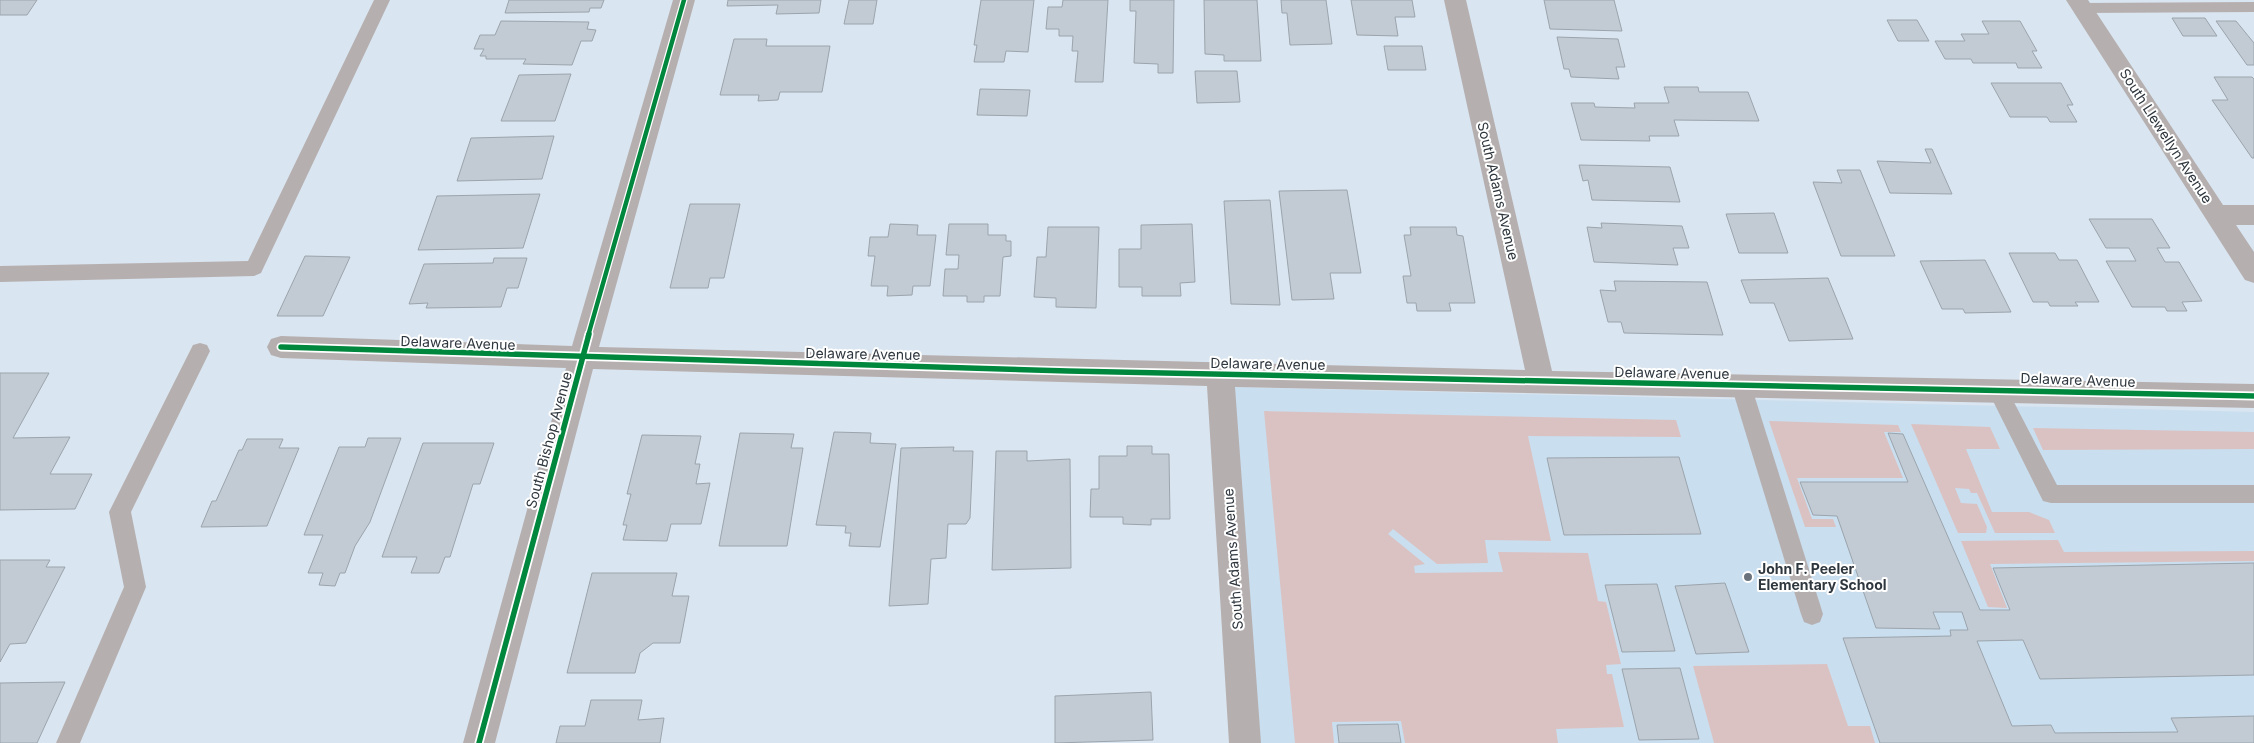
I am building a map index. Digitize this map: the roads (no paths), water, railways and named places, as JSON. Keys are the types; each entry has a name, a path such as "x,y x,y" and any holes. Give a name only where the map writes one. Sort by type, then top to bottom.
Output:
{"street":[{"name":"South Bishop Avenue","path":"479,743 582,358 684,0"},
{"name":"South Adams Avenue","path":"1455,0 1541,382"},
{"name":"South Llewellyn Avenue","path":"2079,4 2254,273"},
{"path":"2218,216 2254,215"},
{"name":"Delaware Avenue","path":"281,348 582,358 1541,382 1996,389 2254,396"},
{"name":"South Adams Avenue","path":"1220,374 1246,743"}],"lane":[{"path":"0,274 254,268 382,0"},
{"path":"2079,4 2254,7"},
{"path":"68,743 136,587 120,512 200,351"},
{"path":"1742,385 1812,614"},
{"path":"1996,389 2051,494 2254,494"}],"place":[{"name":"John F. Peeler Elementary School","path":"1748,577"}]}
